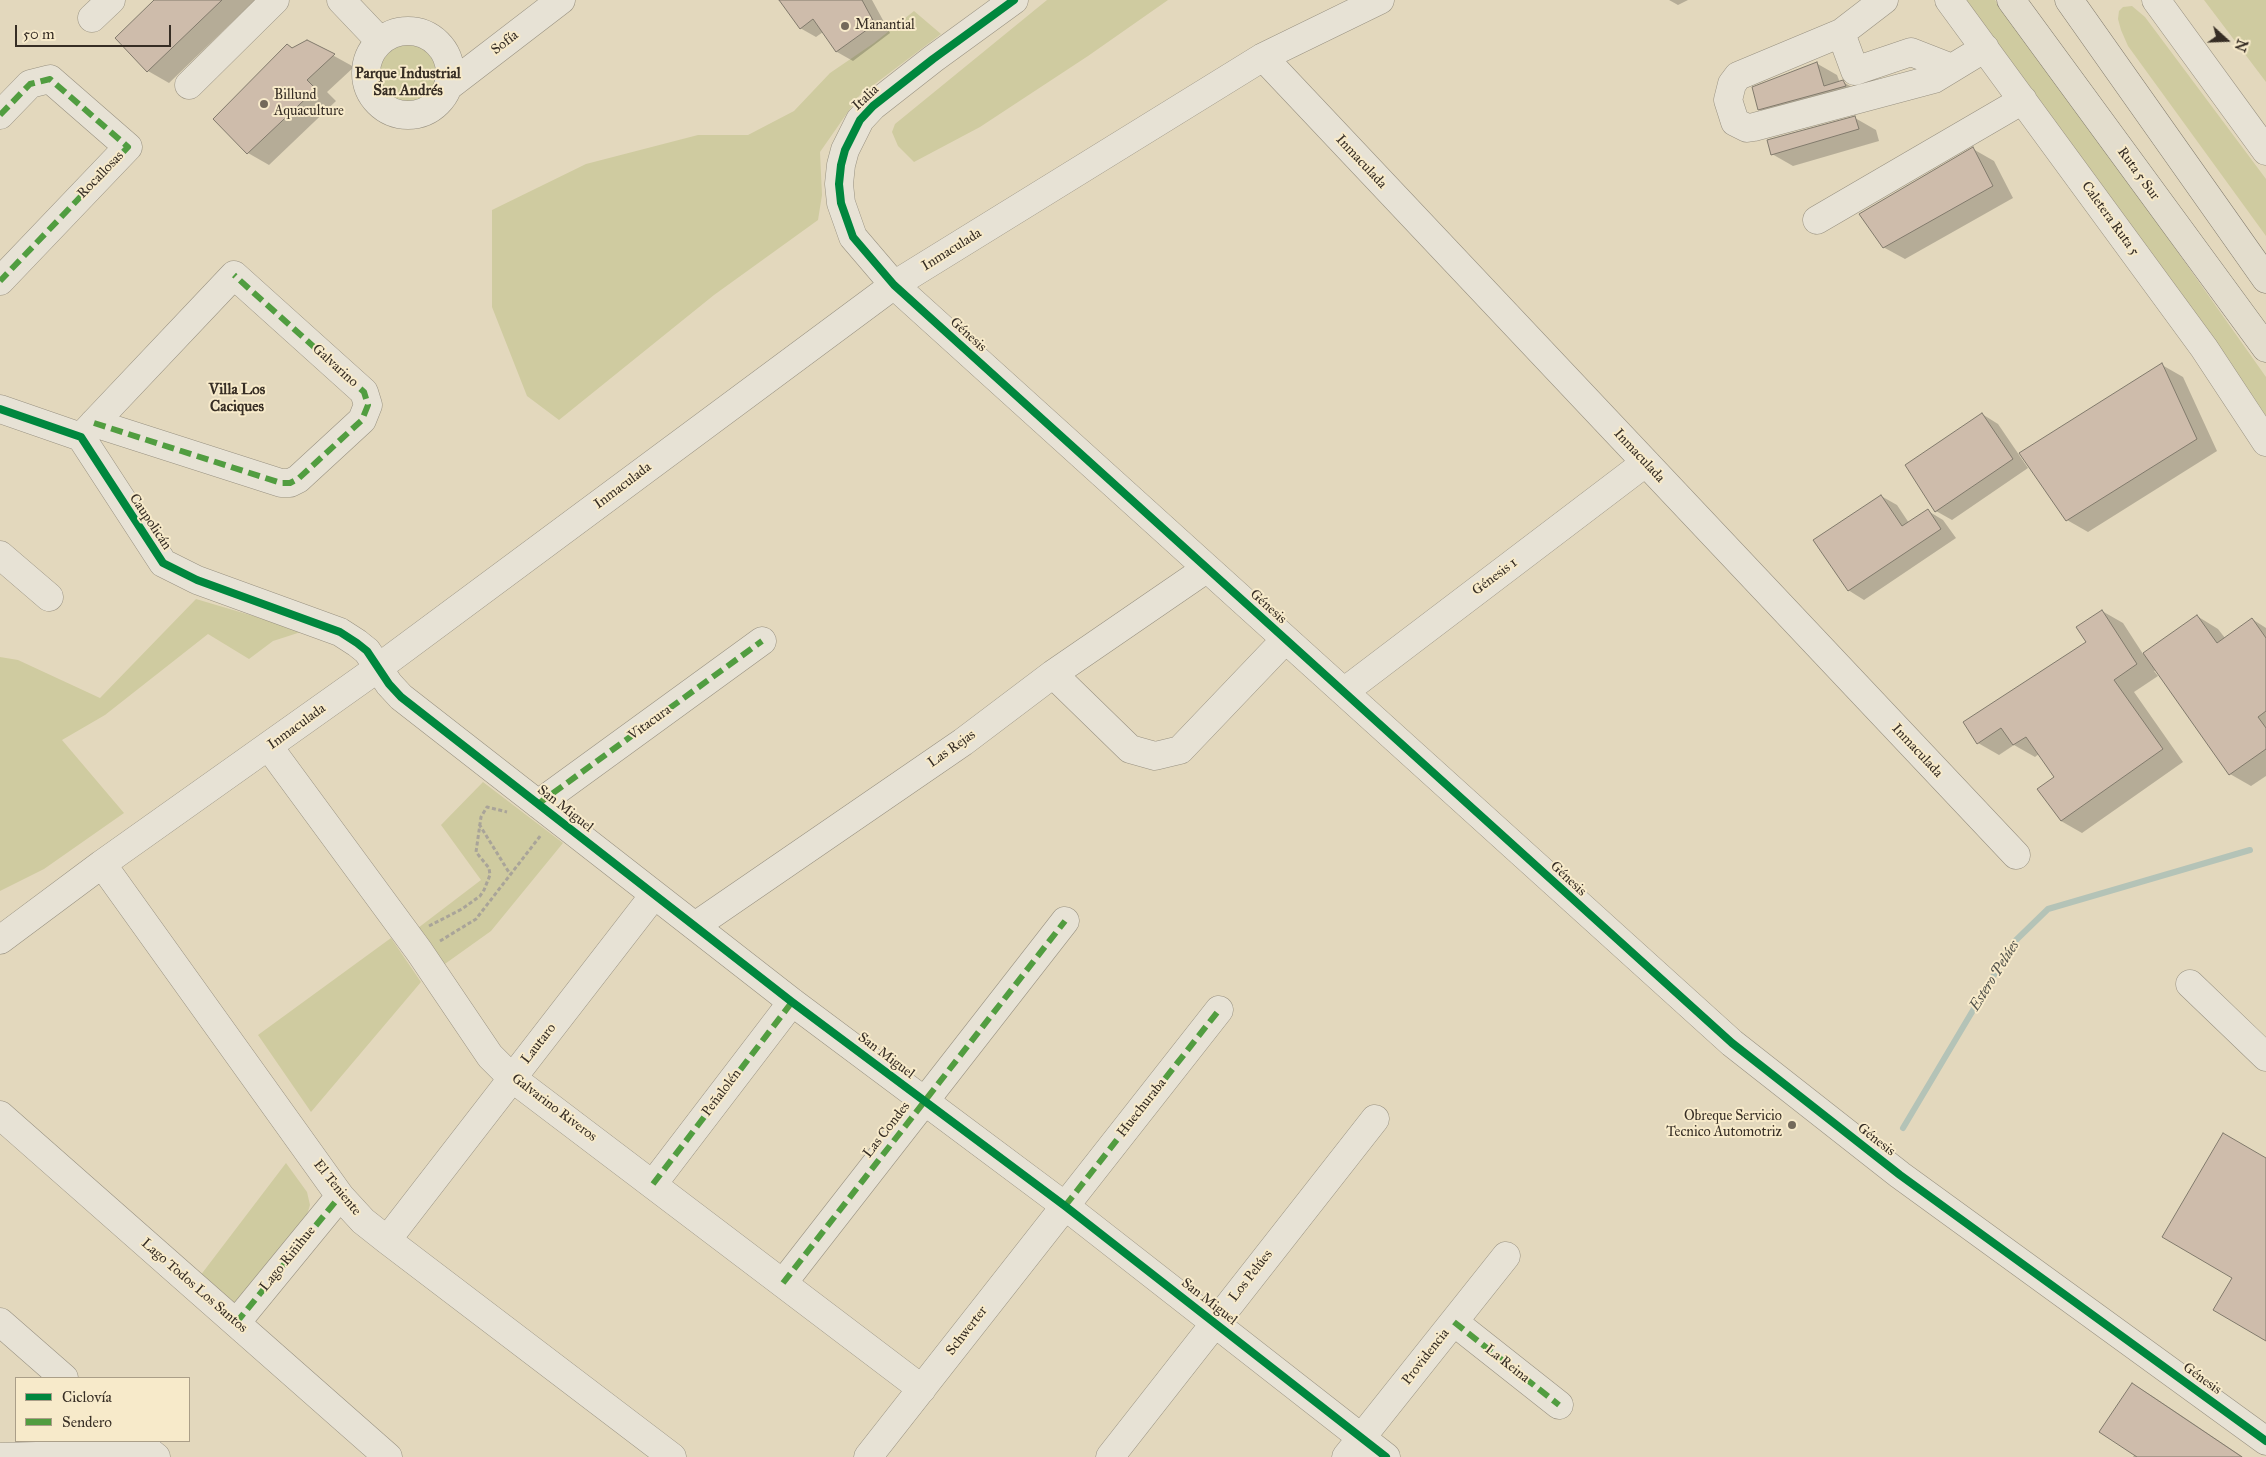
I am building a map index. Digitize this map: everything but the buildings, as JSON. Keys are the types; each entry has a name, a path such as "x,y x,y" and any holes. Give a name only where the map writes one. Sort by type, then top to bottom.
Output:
{"highway":[{"name":"Ruta 5 Sur","path":"2010,0 2266,348"},
{"path":"2068,0 2266,279"},
{"path":"2243,317 2266,356"}],"street":[{"path":"189,85 275,0"},
{"path":"341,0 380,41"},
{"name":"Sofía","path":"449,86 561,0"},
{"name":"Italia","path":"894,285 853,237 846,222 839,184 845,150 860,120 874,106 933,59 1014,0"},
{"name":"Inmaculada","path":"0,940 102,864 378,668 894,285 1263,57 1380,0"},
{"path":"1884,0 1841,33 1738,76 1732,84 1728,100 1735,122 1747,128 1754,127 1934,79 1985,48"},
{"name":"Caletera Ruta 5","path":"1949,0 2214,363 2266,442"},
{"path":"2156,0 2266,151"},
{"path":"406,31 419,32 432,37 442,47 448,59 451,72 449,86 442,99 432,108 419,115 405,116 391,112 379,104 371,93 366,80 369,59 380,41 392,34 406,31"},
{"path":"1841,33 1855,71 1911,52 1952,68"},
{"name":"Inmaculada","path":"1263,57 2016,855"},
{"name":"Rocallosas","path":"0,116 30,84 50,79 128,147 0,281"},
{"path":"1817,220 2023,100"},
{"name":"Galvarino","path":"234,275 364,392 368,405 362,420 298,479 290,483 282,483 87,430 234,275"},
{"name":"Génesis","path":"894,285 1732,1043 1900,1175 2266,1441"},
{"path":"0,409 87,430"},
{"name":"Caupolicán","path":"87,430 163,563 197,580 340,632 367,651 378,668"},
{"name":"Génesis 1","path":"1345,692 1645,463"},
{"path":"0,555 49,597"},
{"name":"Las Rejas","path":"695,926 963,742 1053,674 1206,569"},
{"path":"1053,674 1130,749 1156,756 1180,750 1285,640"},
{"name":"Vitacura","path":"542,823 762,641"},
{"name":"San Miguel","path":"378,668 401,697 542,823 654,895 792,1002 1065,1206 1215,1322 1354,1447 1386,1457"},
{"name":"Galvarino Riveros","path":"269,747 414,944 490,1056 512,1078 922,1389"},
{"name":"El Teniente","path":"102,864 340,1196 363,1221 672,1457"},
{"name":"Lautaro","path":"387,1240 654,895"},
{"name":"Las Condes","path":"783,1283 1065,921"},
{"path":"2190,984 2266,1057"},
{"name":"Peñalolén","path":"653,1184 792,1002"},
{"name":"Huechuraba","path":"1065,1206 1219,1010"},
{"name":"Lago Todos Los Santos","path":"0,1116 388,1457"},
{"name":"Los Pelúes","path":"1110,1457 1375,1119"},
{"name":"Lago Riñihue","path":"236,1322 340,1196"},
{"name":"Schwerter","path":"868,1457 1065,1206"},
{"name":"Providencia","path":"1354,1447 1506,1256"},
{"path":"0,1322 63,1377"},
{"name":"La Reina","path":"1454,1322 1559,1406"},
{"path":"0,1457 109,1454 119,1452 134,1442"},
{"path":"137,1442 156,1457"}],"path":[{"path":"414,944 462,910 480,896 484,890 490,875 489,868 476,852 479,824 483,811 487,806 502,809 511,814"},
{"path":"414,944 464,928 476,919 510,874 542,823"},
{"path":"479,824 510,874"}],"shaded area":[{"path":"1047,0 1168,0 1088,56 980,127 914,162 898,146 892,132 895,124"},
{"path":"1962,0 1995,0 2134,190 2266,377 2266,419"},
{"path":"2204,0 2266,0 2266,82"},
{"path":"2132,6 2145,17 2266,179 2266,236 2128,46 2118,19 2119,11 2123,7"},
{"path":"914,11 941,34 859,96 820,152 822,195 818,220 714,295 559,420 527,396 492,307 492,210 586,164 698,135 748,135 794,111 830,73 874,43"},
{"path":"401,43 413,43 429,52 436,62 438,74 436,86 429,96 413,105 401,105 390,100 381,91 376,80 376,68 381,57 390,48"},
{"path":"196,599 304,631 273,641 249,659 208,634 105,715 62,740 124,813 44,869 0,891 0,657 18,660 100,698"},
{"path":"483,782 563,843 491,931 442,966 418,928 481,880 441,825"},
{"path":"391,938 421,982 311,1112 258,1035"},
{"path":"286,1163 307,1192 310,1205 306,1218 235,1305 200,1276"}],"waterway":[{"name":"Estero Pelúes","path":"1903,1128 2013,943 2048,909 2250,850"}],"marked path":[{"path":"0,115 30,84 50,79 128,147 0,281"},
{"path":"94,423 281,483 290,483 298,479 362,420 368,405 364,392 234,275"},
{"path":"538,804 762,641"},
{"path":"783,1283 1065,921"},
{"path":"653,1184 792,1002"},
{"path":"1065,1206 1219,1010"},
{"path":"236,1323 340,1196"},
{"path":"1454,1322 1559,1405"}],"cycle path":[{"path":"1014,0 933,59 873,106 860,120 845,150 839,184 841,203 853,237 894,285 1732,1043 1900,1175 2266,1441"},
{"path":"0,409 81,437 163,563 197,580 340,632 357,643 367,651 389,684 401,697 792,1002 1065,1206 1386,1457"}],"place":[{"name":"Manantial","path":"845,26"},
{"name":"Billund Aquaculture","path":"264,104"},
{"name":"Obreque Servicio Tecnico Automotriz","path":"1792,1125"}],"district":[{"name":"Parque Industrial San Andrés","path":"408,82"},
{"name":"Villa Los Caciques","path":"237,398"}]}
